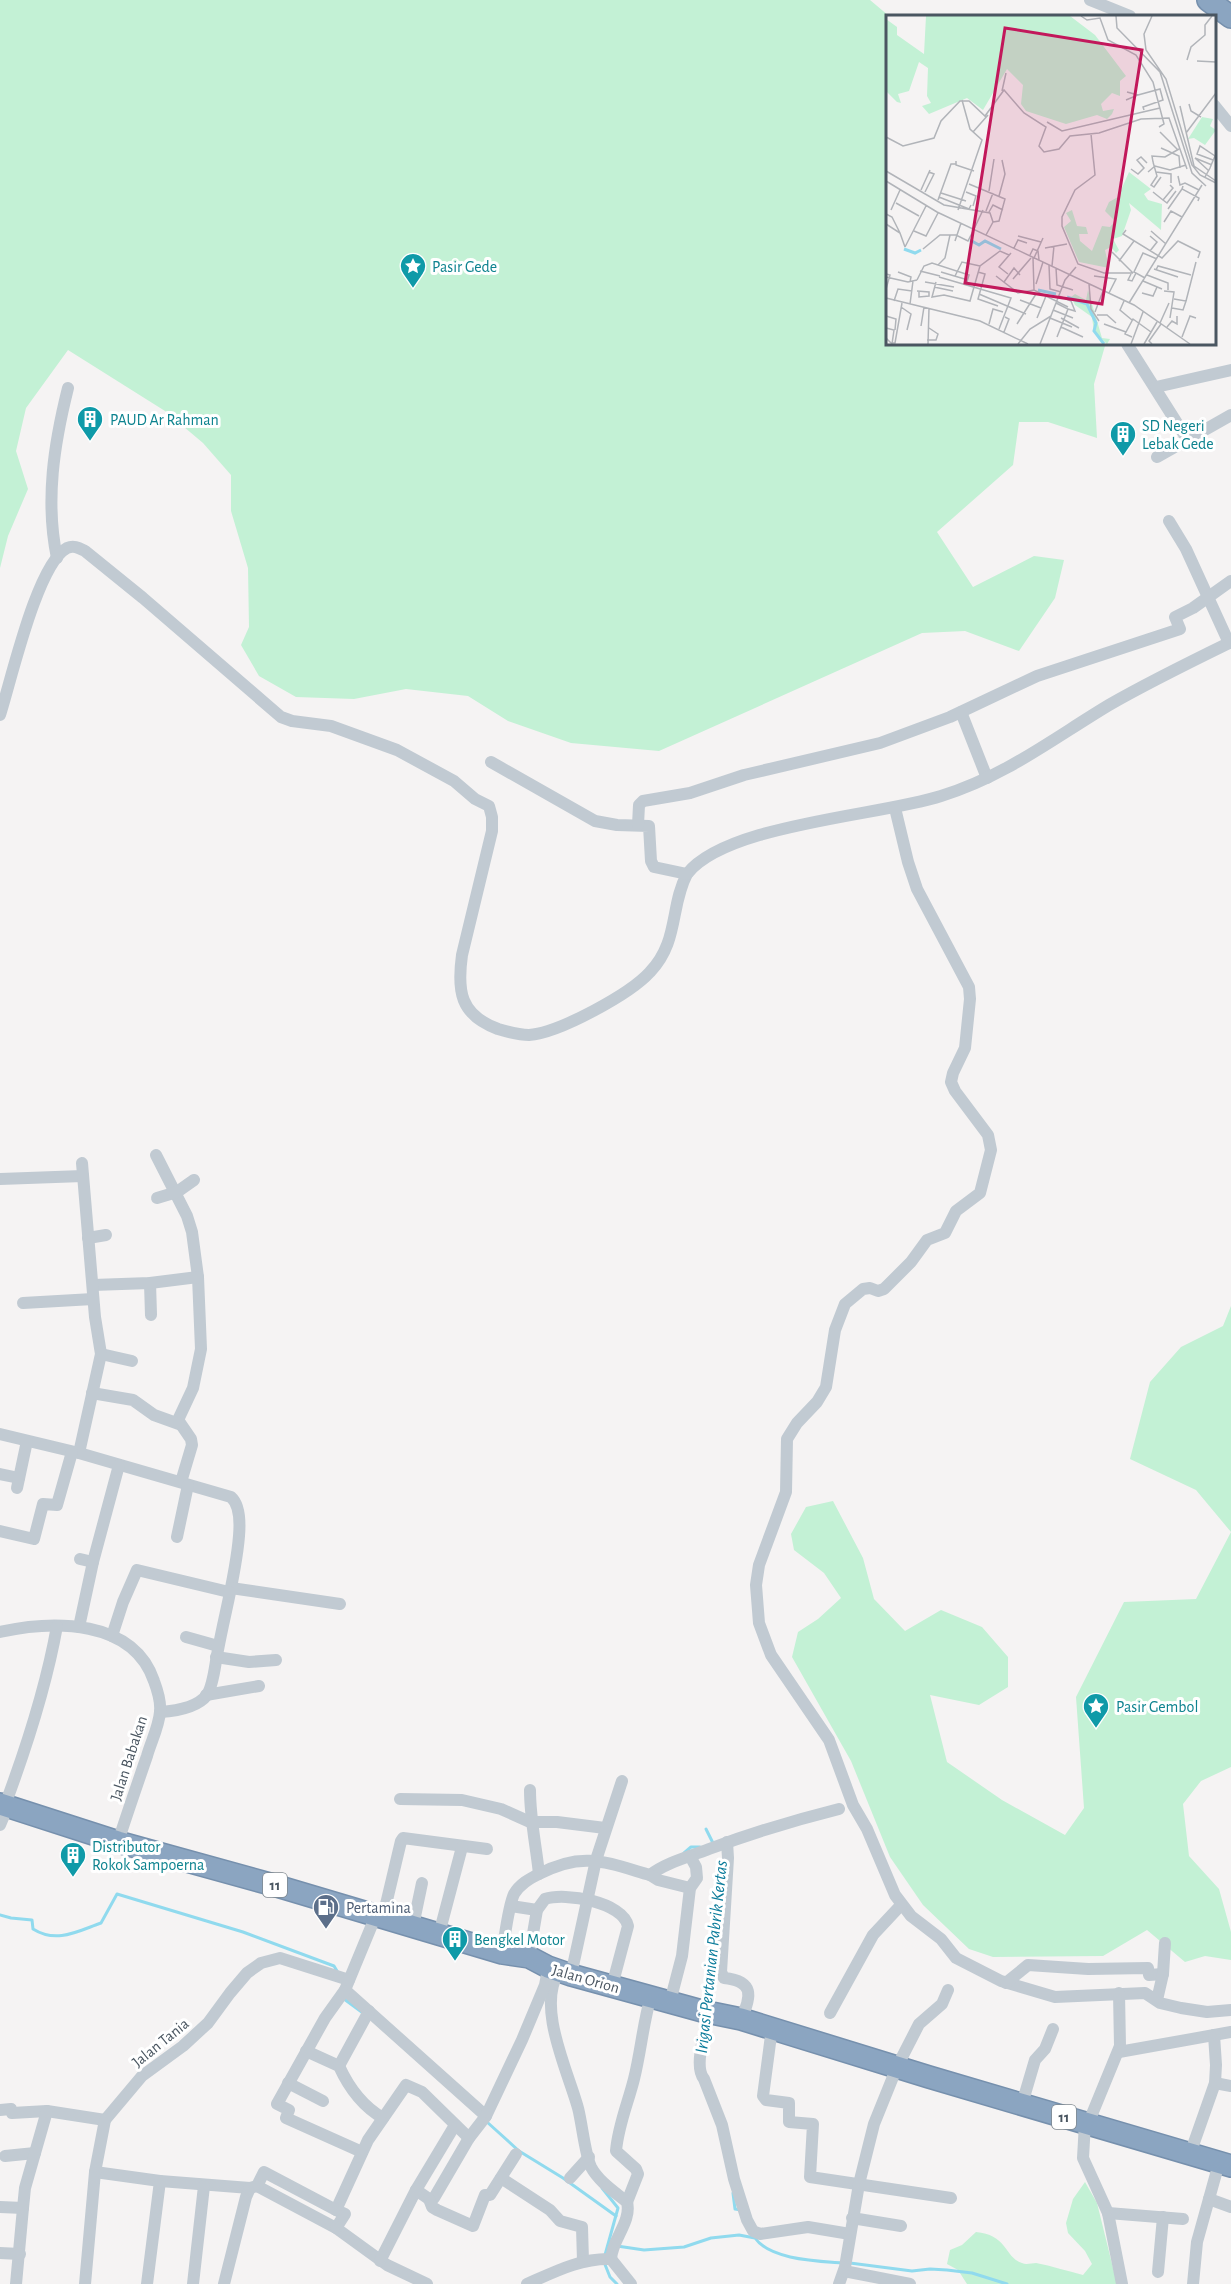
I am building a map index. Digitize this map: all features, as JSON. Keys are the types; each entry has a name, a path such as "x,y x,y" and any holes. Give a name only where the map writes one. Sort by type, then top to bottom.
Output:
{"highway":[{"path":"1208,0 1231,17"},
{"name":"Jalan Orion","path":"3,1810 502,1953 529,1957 557,1970 707,2012 741,2019 897,2067"},
{"name":"11","path":"897,2067 1225,2164"}],"street":[{"path":"1090,0 1128,15"},
{"path":"1216,106 1231,126"},
{"path":"1128,345 1187,439"},
{"path":"1156,387 1231,370"},
{"path":"57,558 51,491 59,430 68,388"},
{"path":"1157,457 1231,415"},
{"path":"0,715 35,602 57,558 68,548 74,546 85,551 281,717 292,721 332,726 397,750 454,781 475,799 489,806 492,831 460,973 462,996 473,1016 482,1022 518,1034 530,1035 543,1032 599,1008 638,984 652,970 665,951 687,874 718,851 740,842 820,821 895,808 944,796 987,778 1047,746 1149,682 1230,643 1207,599 1186,549 1169,521"},
{"path":"638,825 639,805 643,801 690,793 754,773 880,743 961,712 1037,676 1180,629 1175,617 1207,599 1231,581"},
{"path":"961,712 987,778"},
{"path":"491,762 595,821 651,827 651,861 654,867 687,874"},
{"path":"895,808 917,889 969,987 970,999 964,1048 951,1082 955,1092 988,1135 990,1160 980,1193 956,1211 945,1233 927,1240 911,1262 884,1289 879,1291 870,1288 863,1289 844,1304 834,1330 826,1387 817,1402 797,1423 787,1439 786,1492 759,1565 756,1585 759,1623 767,1646 785,1678 829,1740 853,1805 867,1829 888,1883 901,1905 941,1939 956,1959 1006,1983 1054,1997 1145,1993 1157,2000 1181,2008 1206,2012 1231,2010"},
{"path":"156,1155 177,1192 192,1232 198,1277 201,1349 193,1388 179,1416 179,1424"},
{"path":"0,1531 34,1539 44,1504 57,1505 76,1453 101,1354 93,1299 84,1176 81,1163"},
{"path":"0,1179 84,1176"},
{"path":"157,1198 177,1192 194,1180"},
{"path":"88,1238 106,1235"},
{"path":"93,1285 150,1283 198,1277"},
{"path":"150,1283 151,1315"},
{"path":"22,1303 93,1299"},
{"path":"101,1354 132,1361"},
{"path":"92,1393 133,1400 154,1415 179,1424 191,1439 192,1445 177,1537"},
{"path":"0,1434 231,1497 237,1505 239,1535 230,1590 206,1695"},
{"path":"0,1474 18,1483 27,1441"},
{"path":"79,1627 93,1562 119,1465"},
{"path":"80,1559 93,1562"},
{"path":"112,1636 137,1570 186,1584 340,1604"},
{"name":"Jalan Babakan","path":"0,1632 30,1625 79,1627 112,1636 133,1647 146,1664 156,1685 160,1712 118,1842"},
{"path":"3,1810 31,1736 49,1668 57,1626"},
{"path":"186,1637 217,1652 249,1662 276,1660"},
{"path":"160,1712 186,1708 206,1695 259,1686"},
{"path":"622,1781 605,1828 587,1900 553,1982 552,2015 555,2034 578,2107 590,2165 602,2181 627,2202"},
{"path":"530,1790 530,1822 535,1833 539,1874"},
{"path":"400,1799 462,1800 501,1809 530,1822 557,1822 605,1828"},
{"path":"650,1875 660,1867 725,1843 839,1809"},
{"path":"362,2152 286,2118 289,2110 277,2104 379,1916 403,1838 487,1849"},
{"path":"725,1843 728,1858 721,1972 724,1978 736,1979 745,1984 748,1989 749,1996 741,2019"},
{"path":"439,1934 462,1846"},
{"path":"527,2284 612,2251 625,2221 628,2211 627,2202 638,2174 636,2169 616,2151 617,2137 634,2082 645,2016 660,1999 682,1956 690,1888 697,1878 697,1872 690,1856"},
{"path":"502,1953 511,1906 518,1889 529,1879 552,1866 572,1861 596,1860 690,1888"},
{"path":"413,1926 422,1883"},
{"path":"529,1957 537,1910 545,1899 564,1895 587,1900 612,1909 627,1920 628,1926 612,1986"},
{"path":"830,2013 873,1935 901,1905"},
{"path":"511,1906 537,1910"},
{"path":"1157,2000 1166,1943"},
{"name":"Jalan Tania","path":"85,2284 95,2172 105,2120 148,2070 183,2046 208,2023 230,1993 247,1974 261,1963 280,1958 341,1986"},
{"path":"1006,1983 1028,1965 1088,1969 1148,1968 1149,1975 1162,1974"},
{"path":"429,2199 434,2198 438,2193 469,2138 484,2118 522,2040 545,1985 557,1970"},
{"path":"341,1986 367,2014 484,2118"},
{"path":"840,2284 859,2184 874,2124 897,2067 919,2024 942,2004 948,1990"},
{"path":"1119,1993 1121,2039 1119,2052 1087,2124 1083,2158 1108,2213 1122,2284"},
{"path":"707,2012 699,2065 700,2074 722,2125 734,2179 750,2227 760,2234 808,2227 850,2234"},
{"path":"339,2066 367,2014"},
{"path":"771,2028 764,2099 788,2102 789,2122 813,2124 810,2176 951,2198"},
{"path":"1022,2104 1035,2060 1045,2049 1053,2029"},
{"path":"1119,2052 1231,2032"},
{"path":"1190,2154 1215,2083 1214,2035"},
{"path":"306,2051 339,2066 347,2084 360,2100 383,2118"},
{"path":"288,2083 323,2101"},
{"path":"1215,2083 1231,2086"},
{"path":"336,2210 362,2152 406,2085 422,2092 469,2138"},
{"path":"0,2110 11,2109 12,2113 47,2111 105,2120"},
{"path":"16,2284 25,2188 47,2111"},
{"path":"380,2261 416,2190 455,2125"},
{"path":"5,2156 35,2152"},
{"path":"416,2190 429,2199 432,2207 472,2226 485,2195 490,2195 516,2154"},
{"path":"570,2178 589,2157"},
{"path":"1193,2284 1197,2241 1209,2199 1225,2164"},
{"path":"95,2172 204,2186 254,2187 336,2228 380,2261 427,2284"},
{"path":"224,2284 237,2227 254,2187 264,2172 345,2214 336,2228"},
{"path":"501,2178 550,2210 560,2221 582,2227 583,2261"},
{"path":"147,2284 160,2181"},
{"path":"193,2284 204,2186"},
{"path":"1209,2199 1231,2206"},
{"path":"0,2207 23,2208"},
{"path":"1108,2213 1183,2219"},
{"path":"1158,2272 1163,2217"},
{"path":"852,2218 902,2226"},
{"path":"612,2251 631,2284"},
{"path":"0,2253 20,2254"},
{"path":"845,2265 910,2284"}],"green space":[{"path":"0,0 870,0 888,15 886,15 886,345 1105,346 1094,384 1097,438 1048,422 1019,422 1013,465 937,532 973,587 1034,556 1064,560 1055,598 1019,651 965,631 922,633 659,751 571,743 508,721 468,696 406,689 354,699 296,697 259,676 241,645 249,627 248,568 231,511 231,475 203,443 165,411 68,350 26,408 16,451 28,489 8,536 0,568"},
{"path":"1231,1306 1231,1532 1196,1490 1130,1459 1150,1382 1181,1347 1223,1326"},
{"path":"833,1501 863,1558 874,1599 905,1631 941,1610 982,1627 1008,1657 1008,1687 979,1705 930,1695 947,1762 1002,1800 1065,1835 1084,1808 1076,1697 1124,1602 1196,1599 1231,1532 1231,1767 1201,1781 1183,1804 1189,1856 1219,1889 1231,1932 1231,1960 1205,1956 1185,1962 1147,1930 1103,1956 993,1957 969,1949 923,1905 890,1857 851,1761 792,1657 798,1632 818,1619 841,1598 824,1573 794,1550 791,1534 806,1507"},
{"path":"1085,2182 1097,2203 1117,2284 967,2284 958,2270 947,2264 950,2250 962,2245 976,2232 994,2237 1016,2260 1022,2263 1036,2263 1083,2275 1092,2264 1085,2251 1068,2233 1066,2223 1073,2199"}],"waterway":[{"name":"Irigasi Pertanian Pabrik Kertas","path":"706,1829 713,1843"},
{"name":"Irigasi Pertanian Pabrik Kertas","path":"684,1853 691,1847 700,1847"},
{"name":"Irigasi Pertanian Pabrik Kertas","path":"703,2004 711,1960 721,1875"},
{"path":"0,1915 32,1920 33,1929 51,1936 67,1935 101,1923 117,1894 243,1932 334,1966 337,1971"},
{"name":"Irigasi Pertanian Pabrik Kertas","path":"509,1938 526,1947"},
{"path":"344,1999 363,2013"},
{"path":"487,2122 519,2151 563,2178 616,2216"},
{"name":"Irigasi Pertanian Pabrik Kertas","path":"602,2188 618,2208 605,2255"},
{"name":"Irigasi Pertanian Pabrik Kertas","path":"733,2193 735,2209 741,2210"},
{"path":"617,2246 644,2250 684,2247 711,2238 739,2235 755,2238 762,2245 783,2255 843,2263"},
{"name":"Irigasi Pertanian Pabrik Kertas","path":"604,2262 610,2277 617,2284"},
{"path":"850,2263 912,2271 930,2269 972,2273 1007,2284"}],"place":[{"name":"Pasir Gede","path":"413,289"},
{"name":"PAUD Ar Rahman","path":"90,442"},
{"name":"SD Negeri Lebak Gede","path":"1123,457"},
{"name":"Pasir Gembol","path":"1096,1729"},
{"name":"Distributor Rokok Sampoerna","path":"73,1878"},
{"name":"Pertamina","path":"326,1930"},
{"name":"Bengkel Motor","path":"455,1962"}]}
